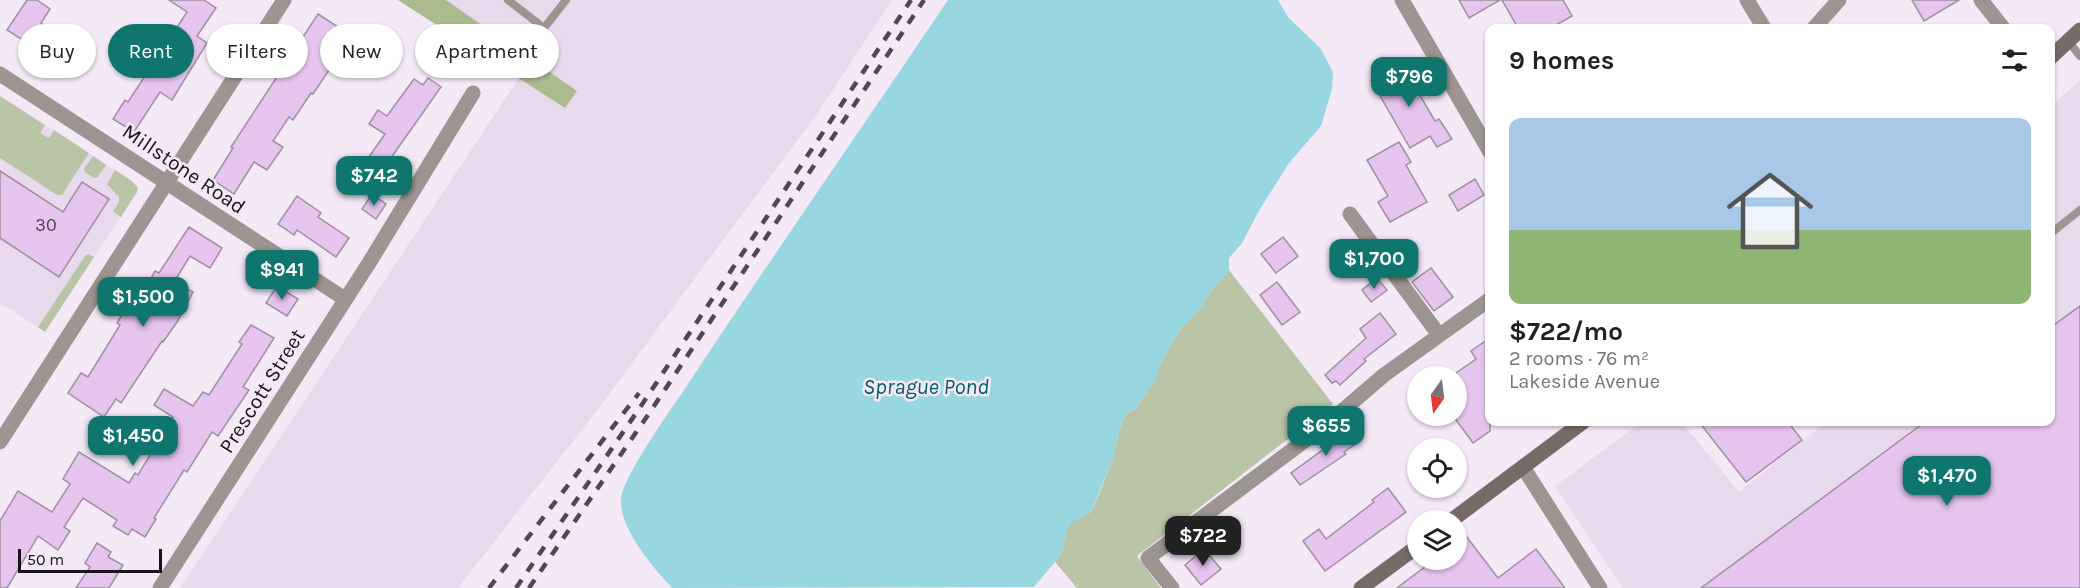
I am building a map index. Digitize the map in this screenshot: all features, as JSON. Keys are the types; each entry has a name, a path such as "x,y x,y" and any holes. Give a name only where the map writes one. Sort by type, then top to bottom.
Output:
{"main road":[{"path":"2055,53 2080,30"},
{"path":"1465,510 1578,426"},
{"path":"1361,588 1407,554"}],"street":[{"path":"0,442 284,0"},
{"path":"1402,0 1485,143"},
{"path":"1747,0 1762,24"},
{"path":"1818,24 1839,0"},
{"path":"1981,0 2000,24"},
{"name":"Millstone Road","path":"0,74 345,299"},
{"name":"Prescott Street","path":"160,588 345,299 473,93"},
{"path":"1350,214 1438,336"},
{"path":"1172,588 1148,558 1327,424 1384,375 1485,303"},
{"path":"1522,467 1600,588"}],"lane":[{"path":"508,0 544,28 566,0"},
{"path":"2068,41 2080,56"},
{"path":"2055,230 2080,210"}],"shaded area":[{"path":"398,0 892,0 819,111 595,413 458,588 180,588 519,78 559,78 559,24 435,24"},
{"path":"2080,80 2080,588 1623,588 1555,486 1636,426 1685,426 1739,492 1821,426 2055,426 2055,102"},
{"path":"0,96 132,181 138,188 45,332 0,303"}],"green space":[{"path":"398,0 446,0 481,24 435,24"},
{"path":"519,78 558,78 577,91 565,108"},
{"path":"0,96 45,125 40,133 49,138 54,130 89,153 62,195 57,195 0,158"},
{"path":"93,156 106,165 97,178 85,172 84,169"},
{"path":"115,170 132,181 138,188 121,217 113,212 119,202 119,197 107,184"},
{"path":"88,254 94,257 45,332 38,327"},
{"path":"1229,270 1333,404 1137,556 1161,588 1077,588 1055,562 1062,552 1070,523 1091,512 1112,462 1120,428 1126,414 1136,408 1154,381 1177,334"}],"water":[{"name":"Sprague Pond","path":"948,0 1278,0 1288,17 1321,49 1333,72 1332,89 1321,126 1289,163 1242,243 1229,258 1229,270 1210,292 1203,305 1177,334 1160,365 1155,381 1136,408 1126,414 1120,428 1112,462 1091,512 1070,524 1062,552 1034,587 672,588 639,547 626,523 621,500 629,476 659,426"}],"building":[{"path":"27,0 37,0 50,9 42,24 18,24 18,37 7,30"},
{"path":"169,0 204,0 216,8 197,36 206,45 194,64 194,24 179,24 187,12"},
{"path":"1459,0 1500,0 1469,18"},
{"path":"1502,0 1563,0 1572,16 1558,24 1516,24"},
{"path":"1912,0 1959,0 1924,21"},
{"path":"318,14 333,24 320,24 320,78 324,78 293,120 289,117 273,141 283,147 267,170 254,162 234,194 213,180 233,148 231,147 276,78 308,78 308,29"},
{"path":"1401,63 1435,121 1439,119 1452,139 1437,147 1430,136 1410,148 1371,80"},
{"path":"144,78 186,78 172,100 160,92 134,132 113,119 125,100 128,102"},
{"path":"428,78 441,87 393,155 388,164 390,166 378,184 359,171 385,134 369,124 378,110 387,116 414,79 423,85"},
{"path":"1399,142 1411,162 1406,165 1427,202 1390,222 1378,202 1388,196 1367,160"},
{"path":"0,171 63,212 82,182 109,199 59,277 0,238"},
{"path":"1475,179 1484,195 1458,211 1449,195"},
{"path":"372,194 386,204 376,219 362,209"},
{"path":"297,196 321,213 318,217 349,238 336,257 297,230 294,235 278,224"},
{"path":"189,227 222,248 210,268 190,256 174,282 193,292 177,322 121,403 116,399 104,417 68,393 81,373 88,377 120,325 117,323 129,303 135,307 155,271 159,273"},
{"path":"1283,237 1298,256 1276,273 1261,254"},
{"path":"1431,268 1453,297 1434,311 1412,282"},
{"path":"1377,278 1387,290 1371,302 1362,290"},
{"path":"1277,282 1300,312 1282,325 1260,295"},
{"path":"277,286 298,299 287,316 266,303"},
{"path":"2080,306 2080,588 1701,588 1920,426 2055,426 2055,324"},
{"path":"1380,313 1396,334 1364,359 1366,361 1340,385 1336,381 1332,383 1325,375 1366,338 1360,329"},
{"path":"251,325 274,338 243,387 249,390 218,436 212,432 187,472 184,470 145,537 132,529 128,535 113,526 117,520 83,498 64,527 70,531 58,550 38,536 7,588 0,588 0,521 18,491 52,512 70,484 63,479 79,452 129,483 135,473 138,475 173,417 154,405 164,389 193,406 203,392 209,395 242,344 239,342"},
{"path":"1485,341 1485,426 1490,426 1490,431 1473,443 1460,426 1467,426 1466,366 1476,359 1471,351"},
{"path":"1702,426 1791,426 1802,440 1746,482"},
{"path":"1353,428 1361,440 1344,452 1346,454 1300,485 1291,473"},
{"path":"1388,488 1406,512 1325,571 1303,541 1319,529 1326,539 1374,502 1372,500"},
{"path":"1467,537 1498,578 1536,549 1565,588 1397,588 1421,570 1467,570"},
{"path":"97,543 111,552 108,557 123,565 109,588 76,588 90,567 85,563"},
{"path":"1204,549 1221,569 1201,585 1185,565"}],"railway":[{"path":"516,588 641,406 911,0"},
{"path":"529,588 650,412 924,0"},
{"path":"489,588 639,393"}]}
